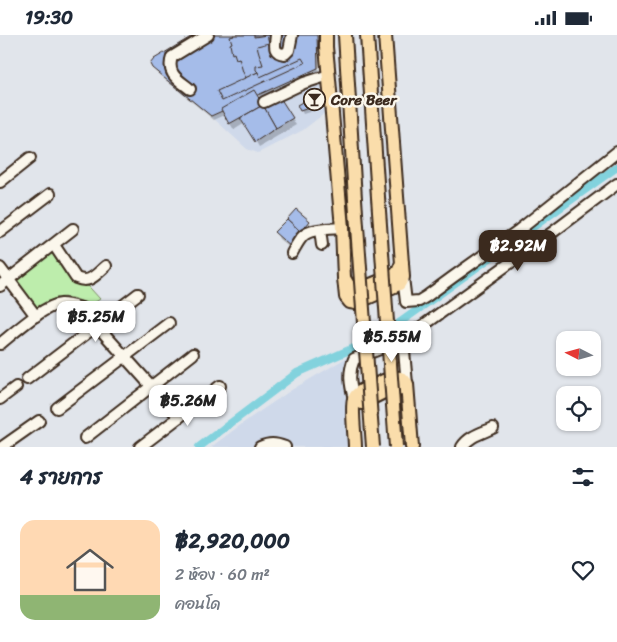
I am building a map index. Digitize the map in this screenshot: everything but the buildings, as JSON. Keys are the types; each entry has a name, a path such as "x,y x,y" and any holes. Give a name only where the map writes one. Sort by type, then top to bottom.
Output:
{"main road":[{"path":"326,35 346,297 350,302 356,303 399,284 403,277 385,36"},
{"path":"344,35 373,447"},
{"path":"368,37 396,447"},
{"path":"329,71 329,54 330,51 335,49 343,53 346,65"},
{"path":"344,278 350,288 356,291 395,275 402,263"},
{"path":"355,447 353,405 359,393 388,379 400,378 404,379 406,385 412,447"},
{"path":"353,405 400,388 404,390 408,400"}],"street":[{"path":"190,89 170,69 172,57 208,35"},
{"path":"276,35 275,49 279,53 285,54 289,50 292,35"},
{"path":"264,102 329,71"},
{"path":"403,277 406,302 418,301 428,296 519,230 617,152"},
{"path":"0,182 30,158"},
{"path":"353,405 349,378 350,367 354,359 403,340 617,184"},
{"path":"0,232 50,194"},
{"path":"292,253 308,231 342,228"},
{"path":"0,286 74,229"},
{"path":"320,230 322,245"},
{"path":"54,245 76,278 89,280 106,266"},
{"path":"0,268 36,316"},
{"path":"27,379 138,295"},
{"path":"0,344 36,316 52,307 59,304 80,307 179,417"},
{"path":"57,408 169,323"},
{"path":"403,340 406,385"},
{"path":"85,438 193,354"},
{"path":"140,447 220,386"},
{"path":"0,399 16,387"},
{"path":"2,447 39,421"},
{"path":"462,447 476,435 493,428"},
{"path":"260,447 268,443 285,447"}],"shaded area":[{"path":"318,68 325,113 303,130 258,153 247,149 211,116"},
{"path":"348,357 354,399 357,447 211,447 293,389"}],"green space":[{"path":"54,248 100,299 91,305 64,297 52,300 37,308 14,278"}],"waterway":[{"path":"199,447 297,373 381,336 617,167"}],"place":[{"name":"Core Beer","path":"315,100"}]}
